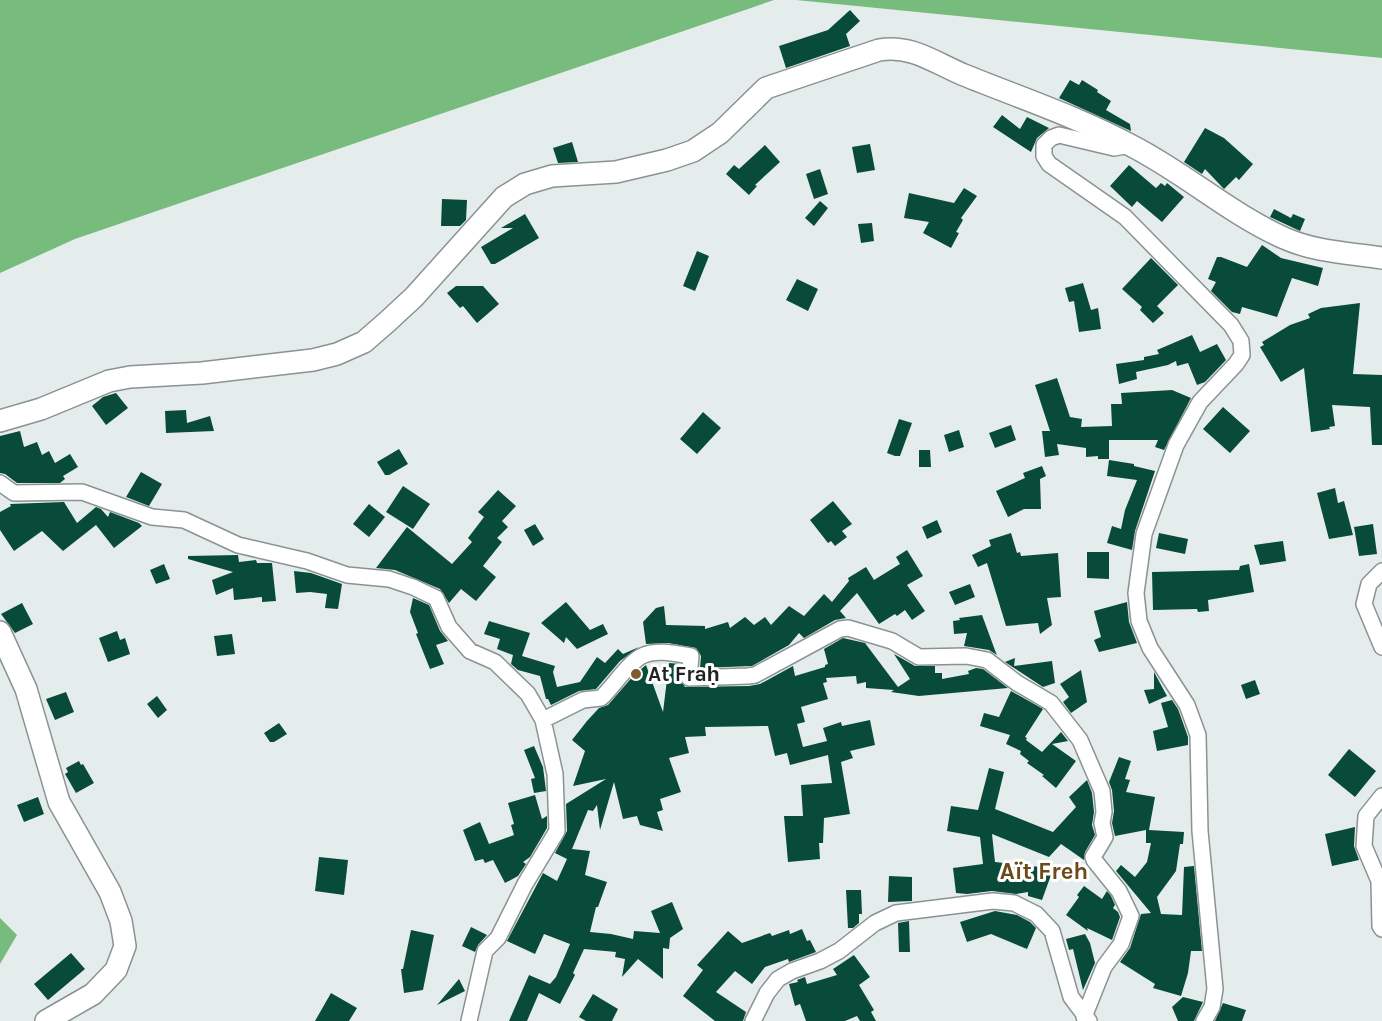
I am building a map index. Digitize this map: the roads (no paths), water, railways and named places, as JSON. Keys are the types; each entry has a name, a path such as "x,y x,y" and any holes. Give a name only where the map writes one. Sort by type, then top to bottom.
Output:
{"main road":[{"path":"0,421 41,409 109,381 130,377 202,373 313,360 337,354 364,342 387,322 414,297 504,197 525,184 552,176 616,172 667,160 693,151 720,133 766,88 879,50 902,48 919,53 964,75 1047,106 1131,145 1172,168 1257,225 1286,239 1316,250 1382,258"},
{"path":"0,632 26,690 59,802 110,892 121,921 124,946 116,970 93,994 46,1021"}],"street":[{"path":"1131,145 1114,148 1059,135 1051,138 1044,145 1044,156 1049,164 1125,217 1231,325 1241,341 1242,355 1200,402 1176,445 1144,534 1136,593 1139,621 1150,648 1187,705 1198,735 1200,831 1215,989 1212,1007 1204,1021"},
{"path":"0,483 14,493 82,492 152,517 184,520 238,545 307,561 347,575 389,579 413,587 436,598 449,627 470,651 495,662 528,694 543,720 555,774 557,831 525,884 498,938 485,951 469,1021"},
{"path":"1382,571 1369,584 1364,604 1382,647"},
{"path":"543,720 583,700 601,698 632,663 644,654 691,656 689,678 748,676 755,675 840,629 848,628 892,641 919,657 966,656 987,660 1017,683 1051,703 1080,740 1102,791 1104,812 1102,823 1105,837 1093,857 1119,891 1131,916 1121,944 1104,967 1087,1019"},
{"path":"1382,796 1366,816 1364,846 1379,881 1380,926 1382,929"},
{"path":"753,1021 767,993 778,979 792,970 820,961 839,951 875,922 896,913 993,901 1014,903 1036,914 1052,931 1071,997 1087,1019"}],"place":[{"name":"At Fraḥ","path":"636,674"}],"district":[{"name":"Aït Freh","path":"1044,871"}]}
